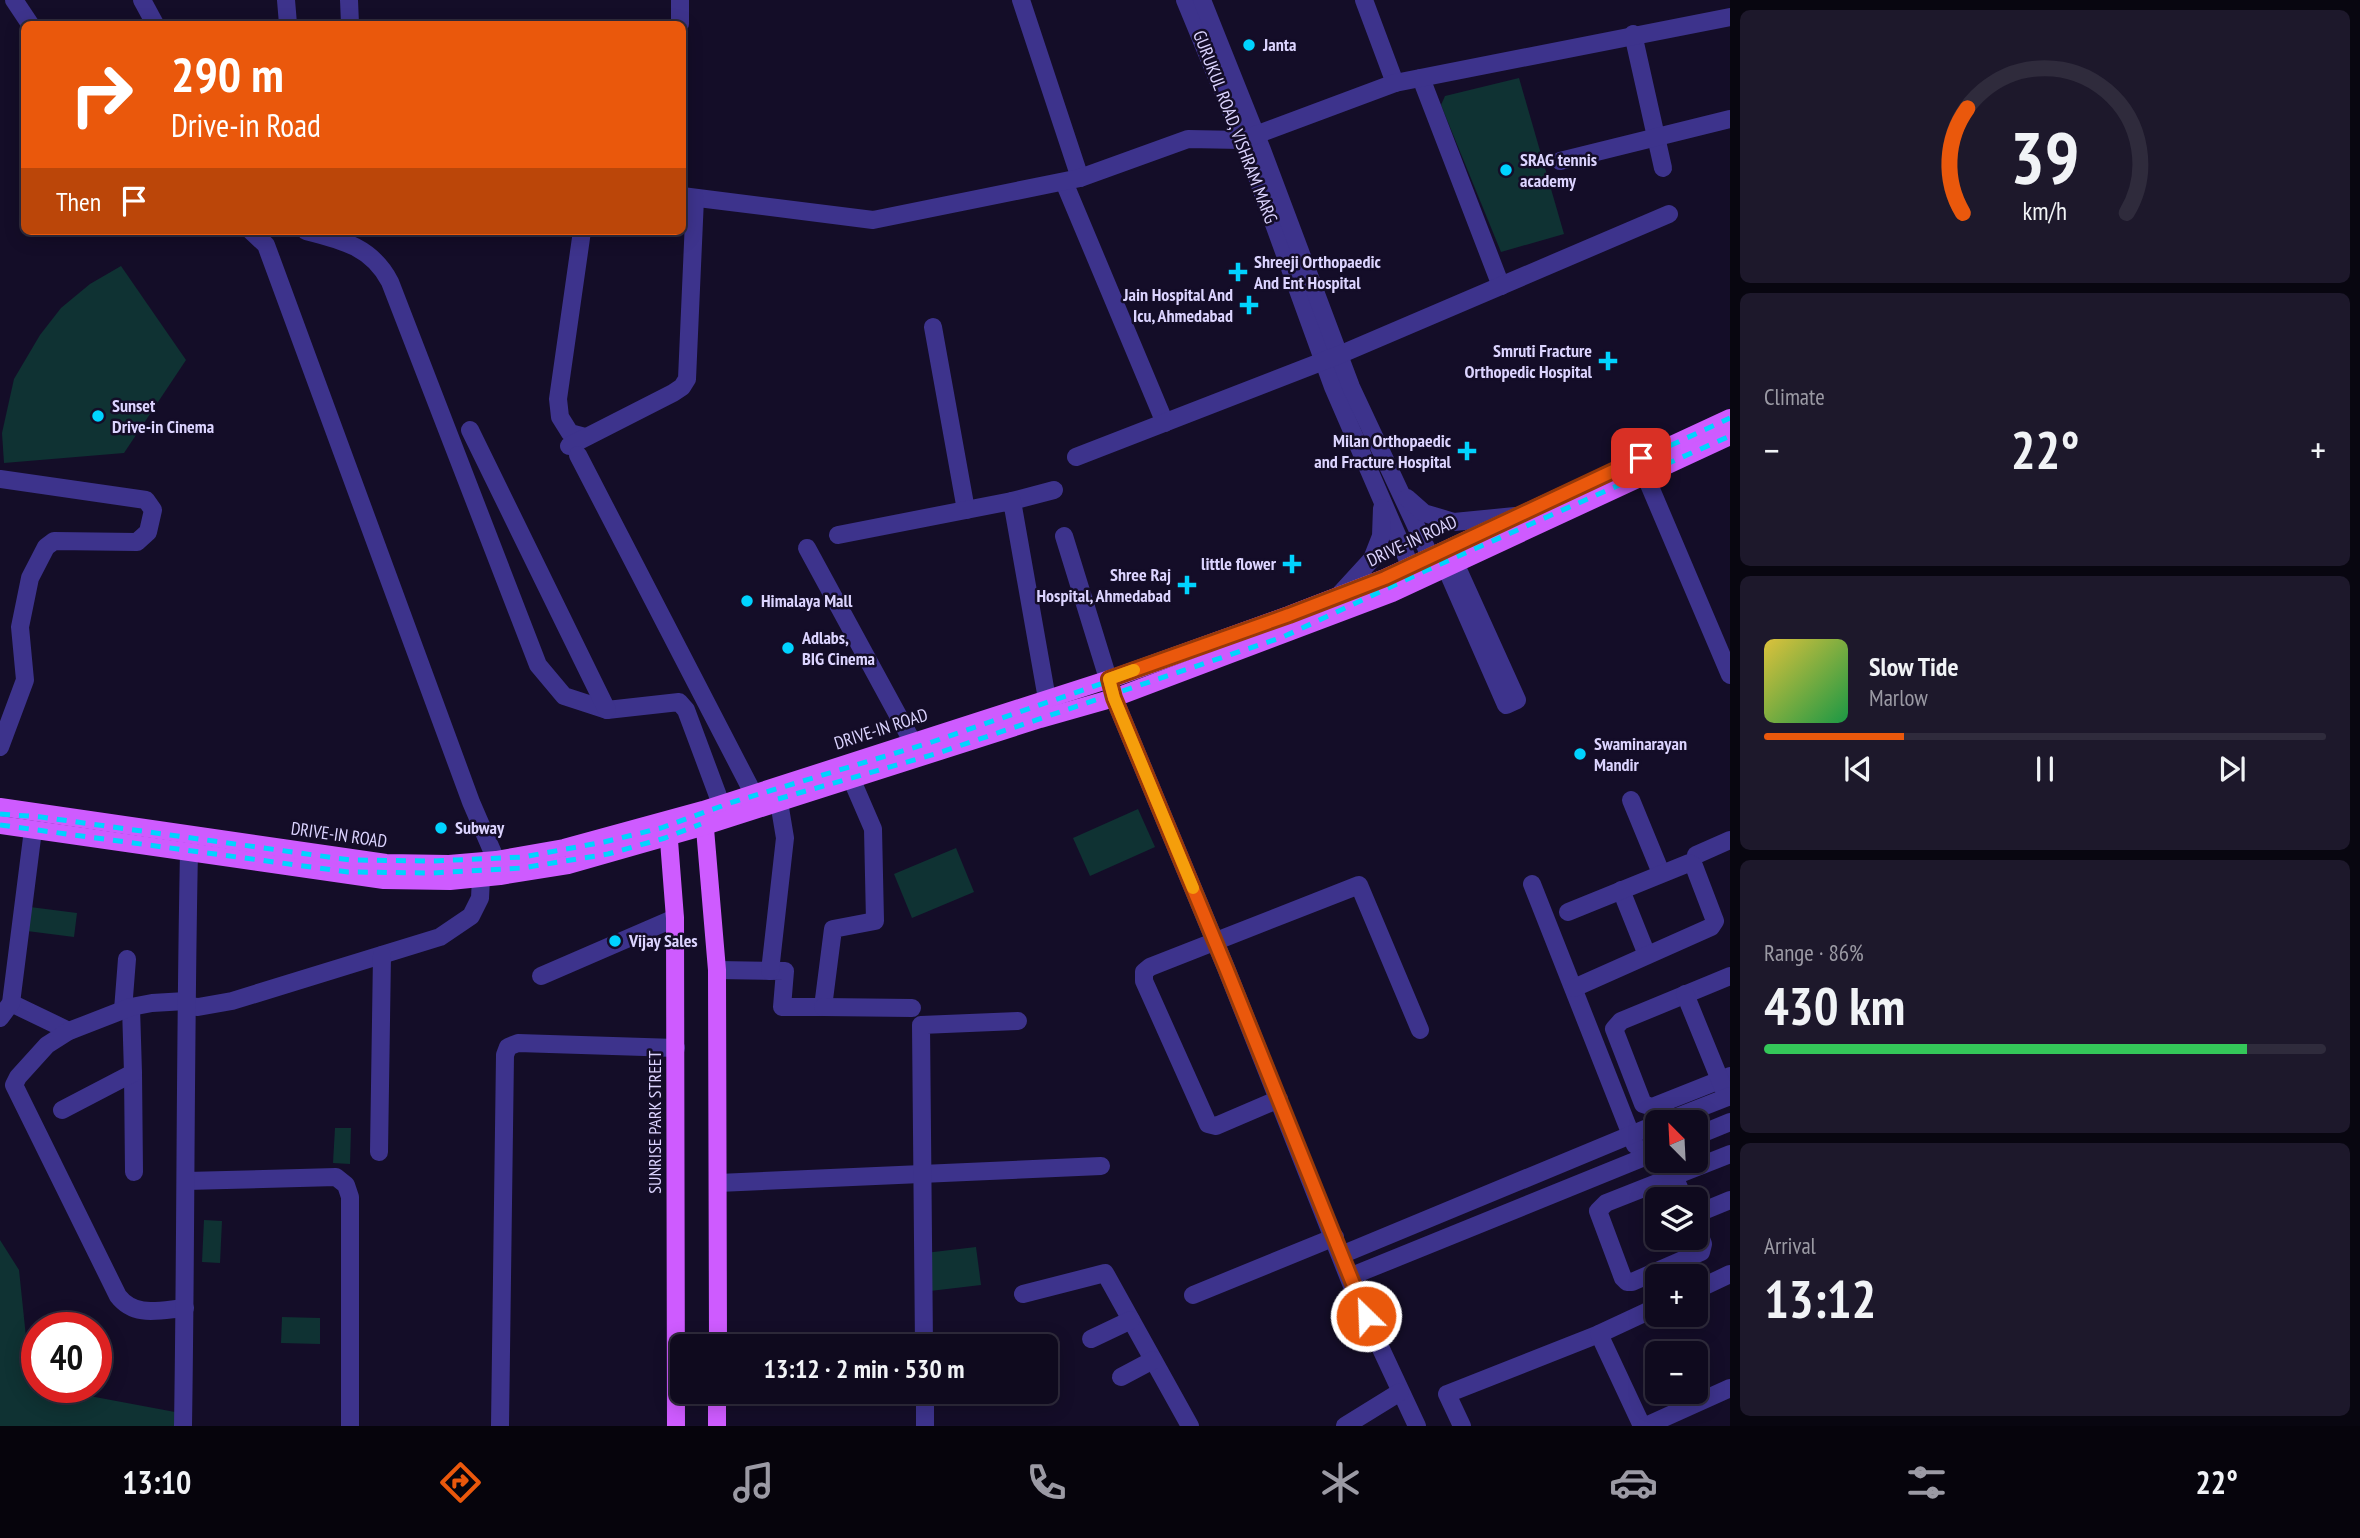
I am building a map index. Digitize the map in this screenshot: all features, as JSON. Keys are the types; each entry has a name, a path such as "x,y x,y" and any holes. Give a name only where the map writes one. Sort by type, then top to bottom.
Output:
{"main road":[{"name":"DRIVE-IN ROAD","path":"1442,565 1516,516 1730,418"},
{"name":"DRIVE-IN ROAD","path":"704,818 721,804 753,793 1109,679 1339,595 1442,565 1730,436"},
{"name":"DRIVE-IN ROAD","path":"0,807 386,863 449,864 496,860 668,828 779,802 1114,698 1392,593 1413,573"},
{"path":"704,818 717,970 718,1334"},
{"name":"DRIVE-IN ROAD","path":"0,825 384,880 450,881 568,865 668,828"},
{"name":"SUNRISE PARK STREET","path":"668,828 675,918 676,1426"},
{"path":"717,1404 717,1426"}],"street":[{"path":"14,0 28,21"},
{"path":"142,0 153,21"},
{"path":"286,0 288,21"},
{"path":"349,0 350,21"},
{"path":"680,0 680,21"},
{"path":"1021,0 1072,180 1166,423"},
{"name":"GURUKUL ROAD, VISHRAM MARG","path":"1185,0 1248,137"},
{"name":"GURUKUL ROAD, VISHRAM MARG","path":"1202,0 1248,137 1382,499 1413,573"},
{"path":"1364,0 1395,83"},
{"path":"577,446 673,393 682,387 687,379 689,197 873,220 1072,180 1188,139 1248,137 1395,83 1730,17"},
{"path":"1633,34 1663,169"},
{"path":"1421,78 1501,286"},
{"path":"1559,161 1730,119"},
{"path":"1076,457 1331,358 1669,214"},
{"path":"255,235 265,246 471,802 496,860"},
{"path":"323,235 340,239 369,255 382,268 395,295 538,665 564,696 607,710 679,702 686,710 721,804"},
{"path":"581,235 558,399 560,417 753,793"},
{"path":"933,327 966,510"},
{"name":"GURUKUL ROAD, VISHRAM MARG","path":"1331,358 1351,387 1400,491 1442,565"},
{"path":"470,430 607,710"},
{"path":"1645,475 1730,675"},
{"path":"0,479 146,500 153,510 148,532 137,542 54,541 46,547 30,578 20,627 25,680 0,747"},
{"path":"838,535 1012,501 1054,490"},
{"path":"1400,491 1424,513 1454,522 1516,516"},
{"path":"1339,595 1372,559 1381,536 1382,499"},
{"path":"1012,501 1047,699"},
{"path":"1064,536 1114,698 1349,1277 1417,1426"},
{"path":"807,548 912,741"},
{"path":"1442,565 1517,700 1506,705 1442,565"},
{"path":"823,1007 833,929 875,920 873,830 851,778"},
{"path":"1631,800 1661,873"},
{"path":"770,971 785,838 779,802"},
{"path":"33,830 6,1010 69,1031"},
{"path":"1696,855 1730,839"},
{"path":"183,1426 189,852"},
{"path":"1567,912 1687,863 1692,864 1715,921 1711,927 1574,988"},
{"path":"184,1308 141,1312 128,1307 118,1296 14,1088 18,1077 47,1045 69,1031 127,1009 152,1003 198,1007 232,1001 440,937 471,916 480,898 481,878"},
{"path":"1532,884 1631,1135 1645,1151"},
{"path":"1279,1099 1216,1126 1208,1124 1144,981 1144,972 1214,940 1359,885 1420,1030"},
{"path":"1621,890 1647,955"},
{"path":"541,976 675,918"},
{"path":"379,1152 382,955"},
{"path":"127,959 127,1009 133,1073 134,1172"},
{"path":"717,970 785,971 782,1007 912,1007"},
{"path":"1725,1078 1652,1107 1643,1104 1614,1029 1621,1021 1730,976"},
{"path":"1685,994 1725,1078 1728,1096 1694,1110"},
{"path":"924,1334 921,1025 1018,1021"},
{"path":"500,1426 505,1055 508,1046 518,1043 676,1048"},
{"path":"62,1110 133,1073"},
{"path":"1708,1131 1730,1122"},
{"path":"1341,1255 1645,1129"},
{"path":"1646,1187 1730,1154"},
{"path":"1349,1277 1645,1157"},
{"path":"718,1183 1101,1166"},
{"path":"1674,1176 1679,1187"},
{"path":"186,1181 335,1177 346,1185 350,1197 350,1426"},
{"path":"1645,1188 1606,1203 1598,1211 1623,1278 1632,1282 1702,1250"},
{"path":"1708,1209 1730,1200"},
{"path":"1193,1295 1335,1237"},
{"path":"1023,1294 1105,1273 1190,1426"},
{"path":"1708,1284 1730,1274"},
{"path":"1462,1426 1447,1394 1600,1334 1645,1313"},
{"path":"1091,1339 1131,1320"},
{"path":"1600,1334 1644,1426 1730,1388"},
{"path":"1121,1377 1153,1360"},
{"path":"1345,1426 1400,1392"},
{"path":"925,1404 925,1426"}],"green space":[{"name":"SRAG tennis academy","path":"1519,78 1564,234 1501,252 1441,105 1445,96"},
{"path":"121,266 186,360 124,453 4,463 2,433 14,379 40,335 61,308 90,284"},
{"path":"1138,809 1155,847 1090,876 1073,838"},
{"path":"956,848 974,892 912,918 894,874"},
{"path":"30,907 77,913 74,937 27,931"},
{"path":"335,1128 351,1128 350,1164 333,1163"},
{"path":"204,1220 222,1221 220,1263 202,1262"},
{"path":"0,1240 19,1270 23,1312 21,1312 21,1403 112,1403 112,1400 175,1412 174,1426 0,1426"},
{"path":"976,1247 981,1285 930,1291 925,1253"},
{"path":"282,1317 320,1318 320,1344 281,1343"}],"railway":[{"path":"0,814 41,817 350,860 433,861 523,857 604,842 661,828 733,802 929,743 1278,623 1422,560 1730,418"},
{"path":"778,799 935,754 1283,637 1730,436"},
{"path":"0,825 348,872 432,873 522,868 608,854 665,838 701,824"}],"slow traffic":[{"path":"1134,670 1109,679 1114,698 1193,888"}],"place":[{"name":"Janta","path":"1249,45"},
{"name":"SRAG tennis academy","path":"1506,170"},
{"name":"Shreeji Orthopaedic And Ent Hospital","path":"1238,272"},
{"name":"Jain Hospital And Icu, Ahmedabad","path":"1249,305"},
{"name":"Smruti Fracture Orthopedic Hospital","path":"1608,361"},
{"name":"Sunset Drive-in Cinema","path":"98,416"},
{"name":"Milan Orthopaedic and Fracture Hospital","path":"1467,451"},
{"name":"little flower","path":"1292,564"},
{"name":"Shree Raj Hospital, Ahmedabad","path":"1187,585"},
{"name":"Himalaya Mall","path":"747,601"},
{"name":"Adlabs, BIG Cinema","path":"788,648"},
{"name":"Swaminarayan Mandir","path":"1580,754"},
{"name":"Subway","path":"441,828"},
{"name":"Vijay Sales","path":"615,941"}],"route":[{"path":"1366,1316 1114,698 1109,679 1385,578 1641,458"}]}
